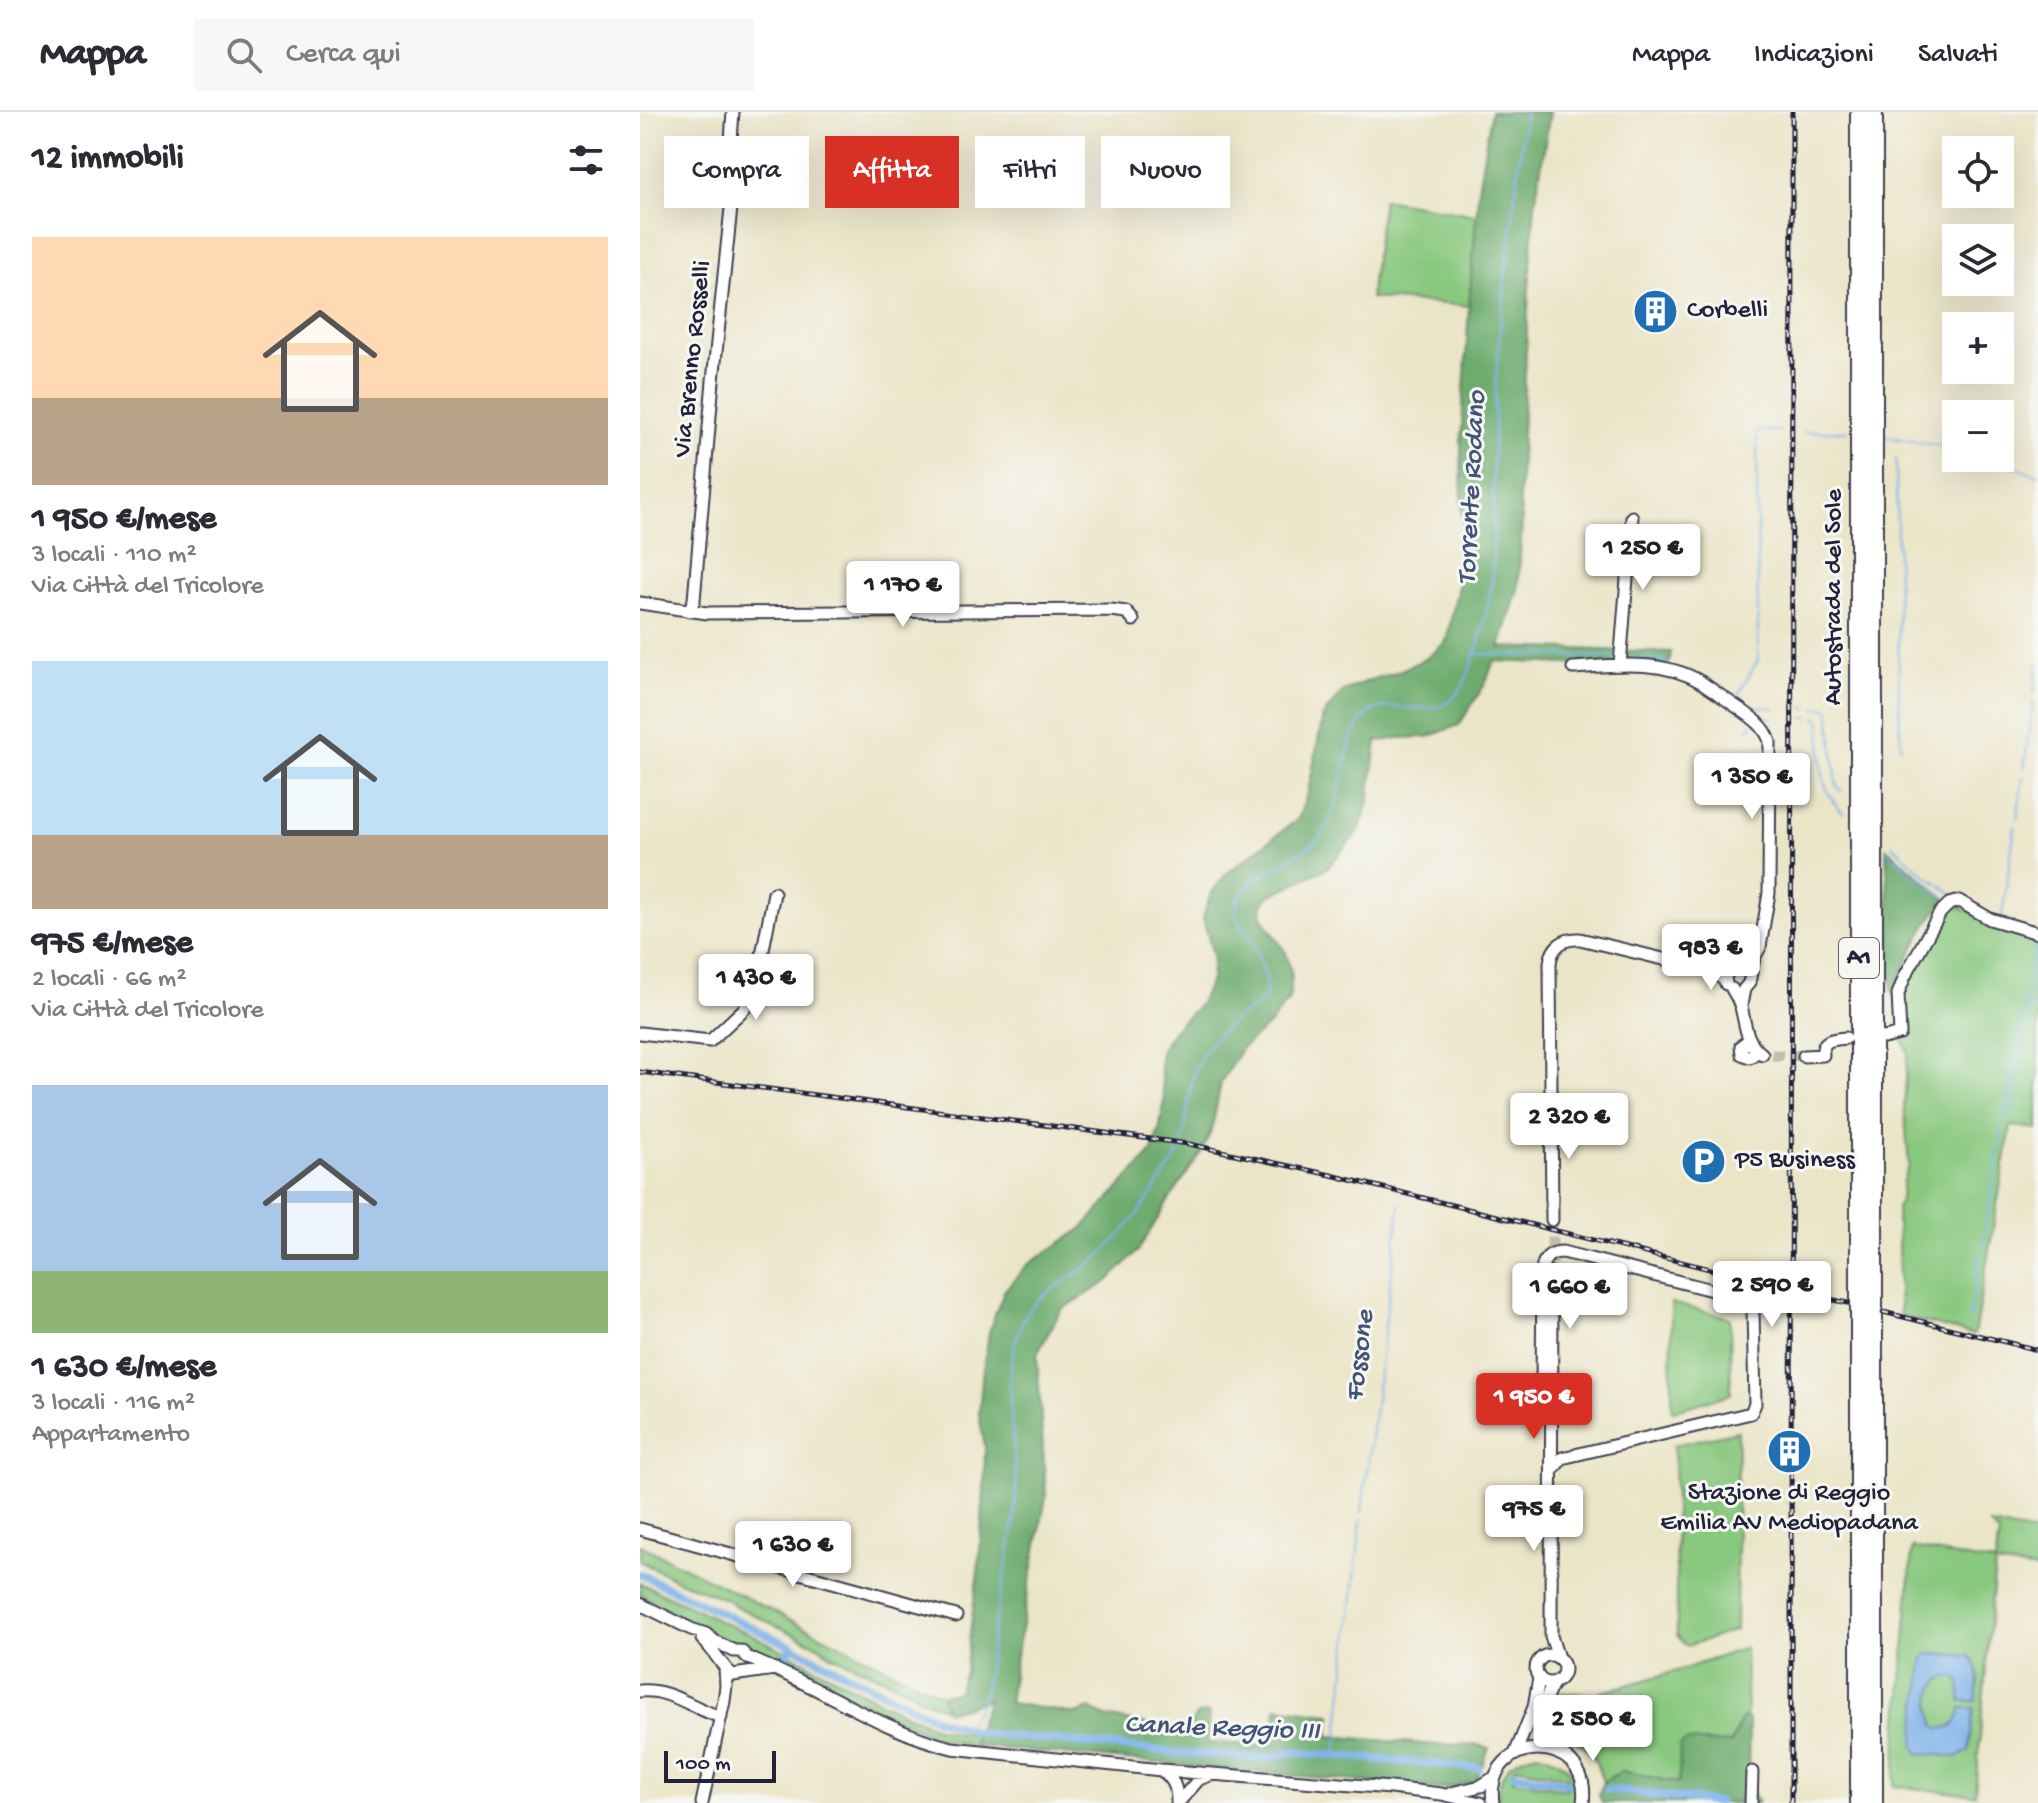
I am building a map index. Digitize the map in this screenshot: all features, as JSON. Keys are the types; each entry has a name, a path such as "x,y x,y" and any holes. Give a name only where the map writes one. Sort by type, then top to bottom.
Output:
{"highway":[{"name":"Autostrada del Sole","path":"1859,112 1859,1803"},
{"name":"Autostrada del Sole","path":"1874,112 1874,1803"}],"street":[{"name":"Via Brenno Rosselli","path":"689,611 694,600 736,160 731,140 733,112"},
{"path":"1620,665 1632,517"},
{"path":"640,603 707,613 1111,610 1126,612 1133,620"},
{"path":"1573,668 1655,666 1698,680 1750,716 1769,736 1770,888 1760,947 1734,979"},
{"path":"640,1033 710,1041 744,1009 756,986 774,893"},
{"path":"1884,1038 1900,1034 1900,988 1936,920 1949,904 1959,901 1990,919 2038,933"},
{"path":"1552,1220 1550,963 1555,949 1562,942 1580,939 1709,970 1749,983 1754,958"},
{"path":"1734,979 1754,1048"},
{"path":"1804,1056 1823,1055 1822,1048 1831,1039 1846,1038"},
{"path":"1552,1410 1542,1390 1543,1265 1551,1254 1563,1252 1739,1297 1746,1300 1753,1310 1755,1404 1751,1413 1562,1458 1552,1471"},
{"path":"1552,1273 1551,1636 1563,1670 1545,1699 1543,1718 1551,1742 1580,1775 1585,1801"},
{"path":"640,1529 956,1616"},
{"path":"640,1604 706,1634 748,1658 936,1744 966,1751 1441,1794 1481,1803"},
{"path":"691,1629 733,1675 775,1669"},
{"path":"1515,1754 1534,1707 1539,1678 1536,1666 1551,1636"},
{"path":"702,1803 724,1701 725,1666 728,1654 734,1651"},
{"path":"1541,1658 1550,1655 1558,1658"},
{"path":"724,1701 749,1666 748,1658"},
{"path":"1539,1678 1554,1682"},
{"path":"640,1691 659,1692 721,1717"},
{"path":"1493,1803 1495,1777 1503,1764 1515,1754 1534,1748 1559,1753"},
{"path":"1161,1770 1173,1779 1177,1788"},
{"path":"1189,1772 1193,1786"},
{"path":"1177,1803 1177,1788 1181,1778 1189,1772"},
{"path":"1751,1801 1752,1772"},
{"path":"1177,1803 1199,1779 1212,1774"},
{"path":"1441,1794 1481,1786 1495,1777"}],"green space":[{"path":"1491,112 1550,112 1535,204 1529,289 1518,589 1500,647 1671,652 1669,663 1667,668 1494,661 1485,684 1459,725 1428,737 1377,742 1369,801 1359,831 1327,868 1271,895 1264,902 1261,915 1286,953 1292,976 1289,999 1272,1022 1241,1049 1221,1082 1212,1129 1201,1153 1138,1251 1107,1282 1061,1310 1037,1354 1046,1497 1009,1703 1076,1714 1090,1709 1106,1717 1184,1732 1198,1714 1209,1713 1208,1743 1270,1745 1277,1707 1331,1714 1329,1736 1438,1745 1474,1744 1489,1748 1476,1781 1439,1789 974,1746 988,1700 951,1710 947,1710 942,1701 943,1695 958,1691 965,1672 979,1563 984,1491 985,1448 979,1414 983,1369 990,1328 1004,1291 1027,1265 1082,1229 1152,1152 1164,1100 1161,1049 1177,1026 1199,1005 1211,980 1213,955 1203,918 1210,895 1226,874 1298,819 1308,792 1323,716 1343,691 1427,658 1446,642 1466,542 1462,511 1461,443 1479,183"},
{"path":"1383,199 1477,215 1469,306 1370,298"},
{"path":"1886,848 1947,900 1923,931 1892,993"},
{"path":"1949,904 2038,933 2038,1129 2011,1126 1974,1335 1900,1316 1897,1207 1909,1166 1904,1104 1908,1052 1900,1034 1898,994"},
{"path":"1671,1303 1730,1318 1731,1394 1672,1411"},
{"path":"1738,1431 1736,1630 1688,1646 1677,1635 1674,1445"},
{"path":"1990,1525 2038,1533 2038,1570 1995,1564 1975,1795 1894,1786 1912,1548 1995,1563 1999,1534"},
{"path":"640,1545 943,1695 942,1701 947,1710 832,1655 730,1601 640,1561"},
{"path":"640,1583 749,1633 935,1728 975,1734 974,1746 937,1738 791,1668 763,1661 743,1646 718,1638 640,1594"},
{"path":"1745,1648 1747,1718 1741,1719 1731,1744 1687,1741 1679,1783 1622,1771 1603,1782 1586,1747 1564,1735 1557,1727 1557,1693 1595,1694"},
{"path":"1747,1718 1748,1785 1758,1803 1602,1803 1599,1794 1603,1782 1622,1771 1679,1783 1680,1745 1687,1741 1731,1744 1741,1719"},
{"path":"1537,1753 1555,1759 1573,1775 1576,1803 1498,1803 1500,1783 1506,1769 1518,1759","holes":["1515,1767 1568,1777 1566,1789 1513,1780"]}],"water":[{"path":"1931,1653 1970,1656 1976,1665 1976,1701 1961,1701 1960,1681 1948,1677 1935,1687 1932,1699 1935,1725 1940,1729 1953,1726 1961,1708 1974,1708 1969,1751 1958,1757 1918,1753 1914,1746 1923,1661"}],"waterway":[{"name":"Torrente Rodano","path":"964,1727 978,1709 983,1696 1012,1539 1016,1483 1010,1384 1011,1364 1021,1325 1039,1299 1105,1251 1145,1204 1172,1164 1182,1142 1191,1086 1200,1060 1223,1030 1262,1001 1266,990 1260,961 1236,915 1242,893 1260,876 1307,848 1325,830 1336,802 1351,740 1368,713 1381,708 1426,709 1441,706 1455,697 1475,656 1492,579 1497,361 1526,112"},
{"path":"1718,687 1737,697 1758,660 1757,431 1780,431"},
{"path":"1803,432 1848,431"},
{"path":"1884,436 1942,446"},
{"path":"1896,459 1901,747"},
{"path":"2014,467 2038,475"},
{"path":"1474,654 1616,657"},
{"path":"1625,657 1663,660 1669,665"},
{"path":"2034,693 2038,664"},
{"path":"1747,703 1755,707 1774,708"},
{"path":"2024,768 2033,703"},
{"path":"1803,708 1808,708"},
{"path":"1816,708 1827,708 1830,712 1836,780 1842,791"},
{"path":"1758,719 1772,717"},
{"path":"1804,717 1809,717"},
{"path":"1816,717 1821,722 1824,782 1834,803 1843,813"},
{"path":"1748,730 1753,724"},
{"path":"2017,819 2023,777"},
{"path":"2002,916 2015,827"},
{"path":"1892,845 1924,874 1956,896"},
{"path":"1886,851 1945,897"},
{"path":"2004,1118 2035,944"},
{"path":"2033,995 2038,967"},
{"path":"2011,1117 2032,1001"},
{"path":"1994,1178 2003,1126"},
{"path":"1982,1248 1993,1182"},
{"name":"Fossone","path":"1362,1512 1400,1205"},
{"path":"1969,1319 1981,1254"},
{"name":"Fossone","path":"1336,1755 1361,1520"},
{"name":"Canale Reggio III","path":"640,1574 939,1720 980,1733 1190,1754 1265,1758 1293,1752 1479,1768"},
{"path":"784,1661 791,1646"},
{"name":"Canale Reggio III","path":"1514,1774 1567,1783"},
{"name":"Canale Reggio III","path":"1607,1789 1719,1803"}],"tunnel":[{"path":"1772,1055 1804,1056"},
{"path":"1552,1220 1552,1273"}],"railway":[{"path":"1791,1803 1792,112"},
{"path":"640,1072 1189,1144 1331,1175 1762,1282"},
{"path":"1815,1296 1848,1303"},
{"path":"1883,1312 2038,1350"}],"place":[{"name":"Corbelli","path":"1656,311"},
{"name":"P5 Business","path":"1704,1161"},
{"name":"Stazione di Reggio Emilia AV Mediopadana","path":"1789,1451"}]}
